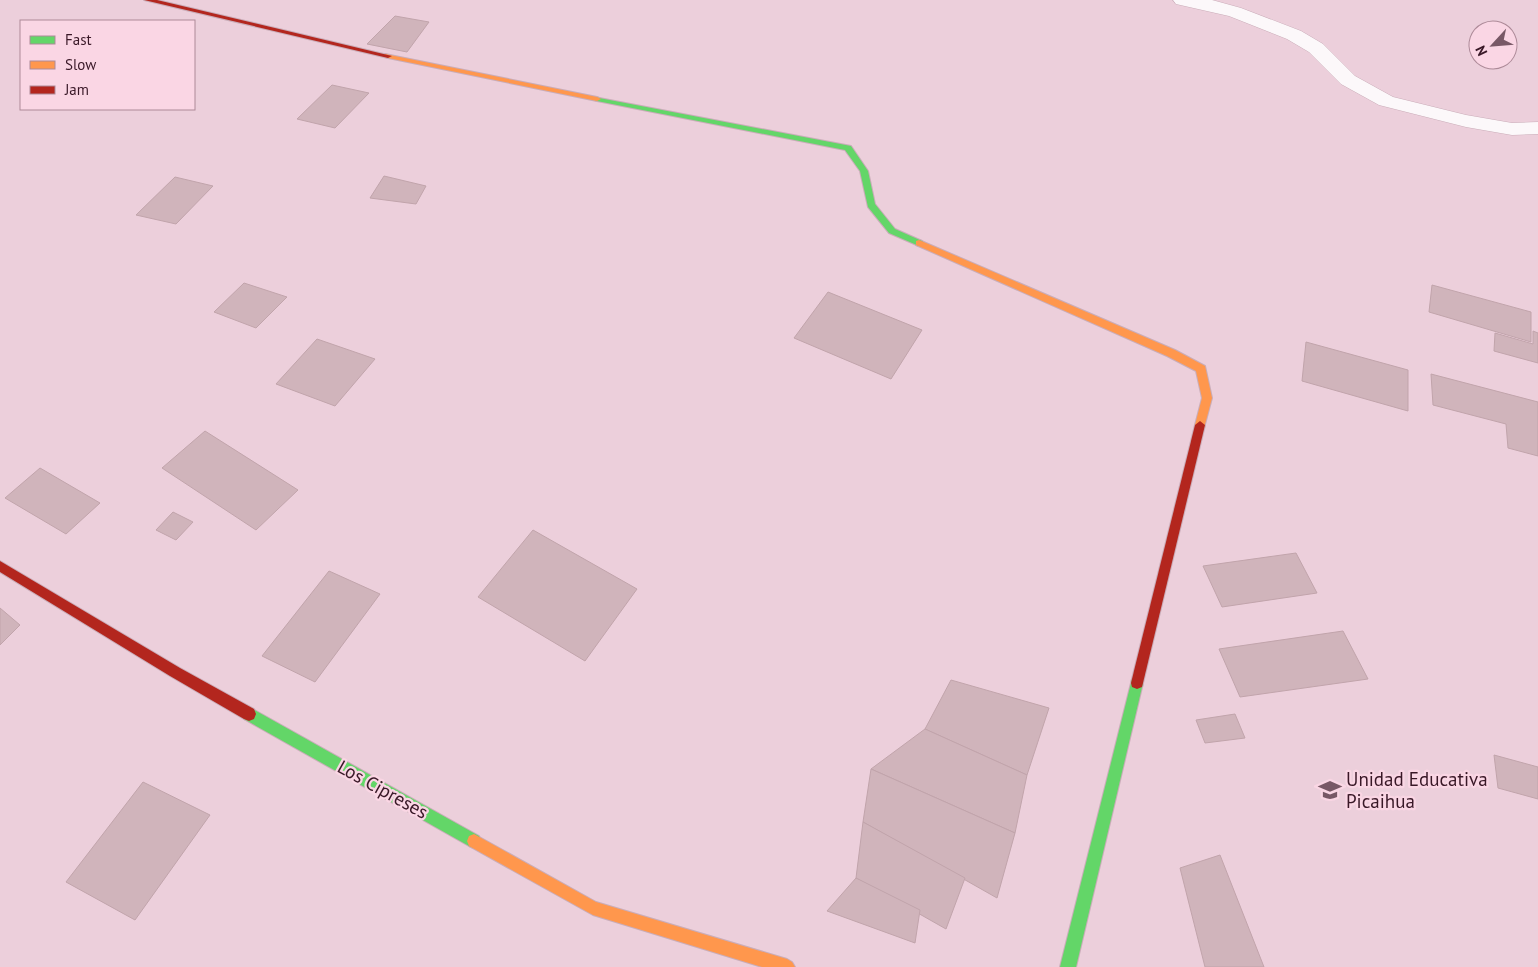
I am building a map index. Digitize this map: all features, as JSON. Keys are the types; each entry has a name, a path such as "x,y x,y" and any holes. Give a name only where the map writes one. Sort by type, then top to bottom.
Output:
{"street":[{"path":"148,0 298,36 848,148 864,171 870,205 892,231 1171,352 1200,369 1207,398 1068,967"},
{"path":"1182,0 1203,3 1235,12 1294,35 1316,48 1348,80 1386,101 1466,121 1512,129 1538,128"},
{"name":"Los Cipreses","path":"0,566 175,672 593,908 786,967"}],"building":[{"path":"395,16 429,22 407,52 367,44"},
{"path":"332,85 369,93 335,128 297,119"},
{"path":"384,176 426,186 416,204 370,198"},
{"path":"175,177 213,186 176,224 136,215"},
{"path":"244,283 287,297 256,328 214,312"},
{"path":"1432,285 1531,312 1531,342 1429,312"},
{"path":"828,292 922,330 891,379 794,338"},
{"path":"1533,331 1538,333 1538,363 1494,351 1495,333 1533,344"},
{"path":"317,339 375,359 335,406 276,384"},
{"path":"1306,342 1408,370 1408,411 1302,381"},
{"path":"1431,374 1538,402 1538,456 1508,448 1506,424 1433,405"},
{"path":"205,431 298,490 256,530 162,468"},
{"path":"40,468 100,503 66,534 5,498"},
{"path":"173,512 193,522 176,540 156,530"},
{"path":"533,530 637,589 585,661 478,597"},
{"path":"1296,553 1317,593 1222,607 1203,566"},
{"path":"329,571 380,594 315,682 262,656"},
{"path":"0,608 20,625 0,645"},
{"path":"1343,631 1368,679 1240,697 1219,649"},
{"path":"951,680 1049,708 1027,775 925,729"},
{"path":"1235,714 1245,738 1205,743 1196,720"},
{"path":"925,729 1027,775 1015,833 871,769"},
{"path":"1494,755 1538,767 1538,799 1498,788"},
{"path":"871,769 1015,833 997,898 863,822"},
{"path":"143,782 210,815 135,920 66,882"},
{"path":"863,822 965,878 946,929 856,878"},
{"path":"1220,855 1264,967 1205,967 1180,868"},
{"path":"856,878 920,910 915,943 827,911"}],"traffic: fast":[{"path":"597,99 848,148 864,171 871,205 892,231 919,243"},
{"path":"1068,967 1137,683"},
{"path":"249,714 474,841"}],"traffic: slow":[{"path":"388,56 597,99"},
{"path":"919,243 1171,353 1201,369 1207,398 1200,425"},
{"path":"474,841 593,908 787,967"}],"traffic: jam":[{"path":"148,0 388,56"},
{"path":"1137,683 1200,425"},
{"path":"0,566 175,672 249,714"}],"place":[{"name":"Unidad Educativa Picaihua","path":"1330,790"}]}
